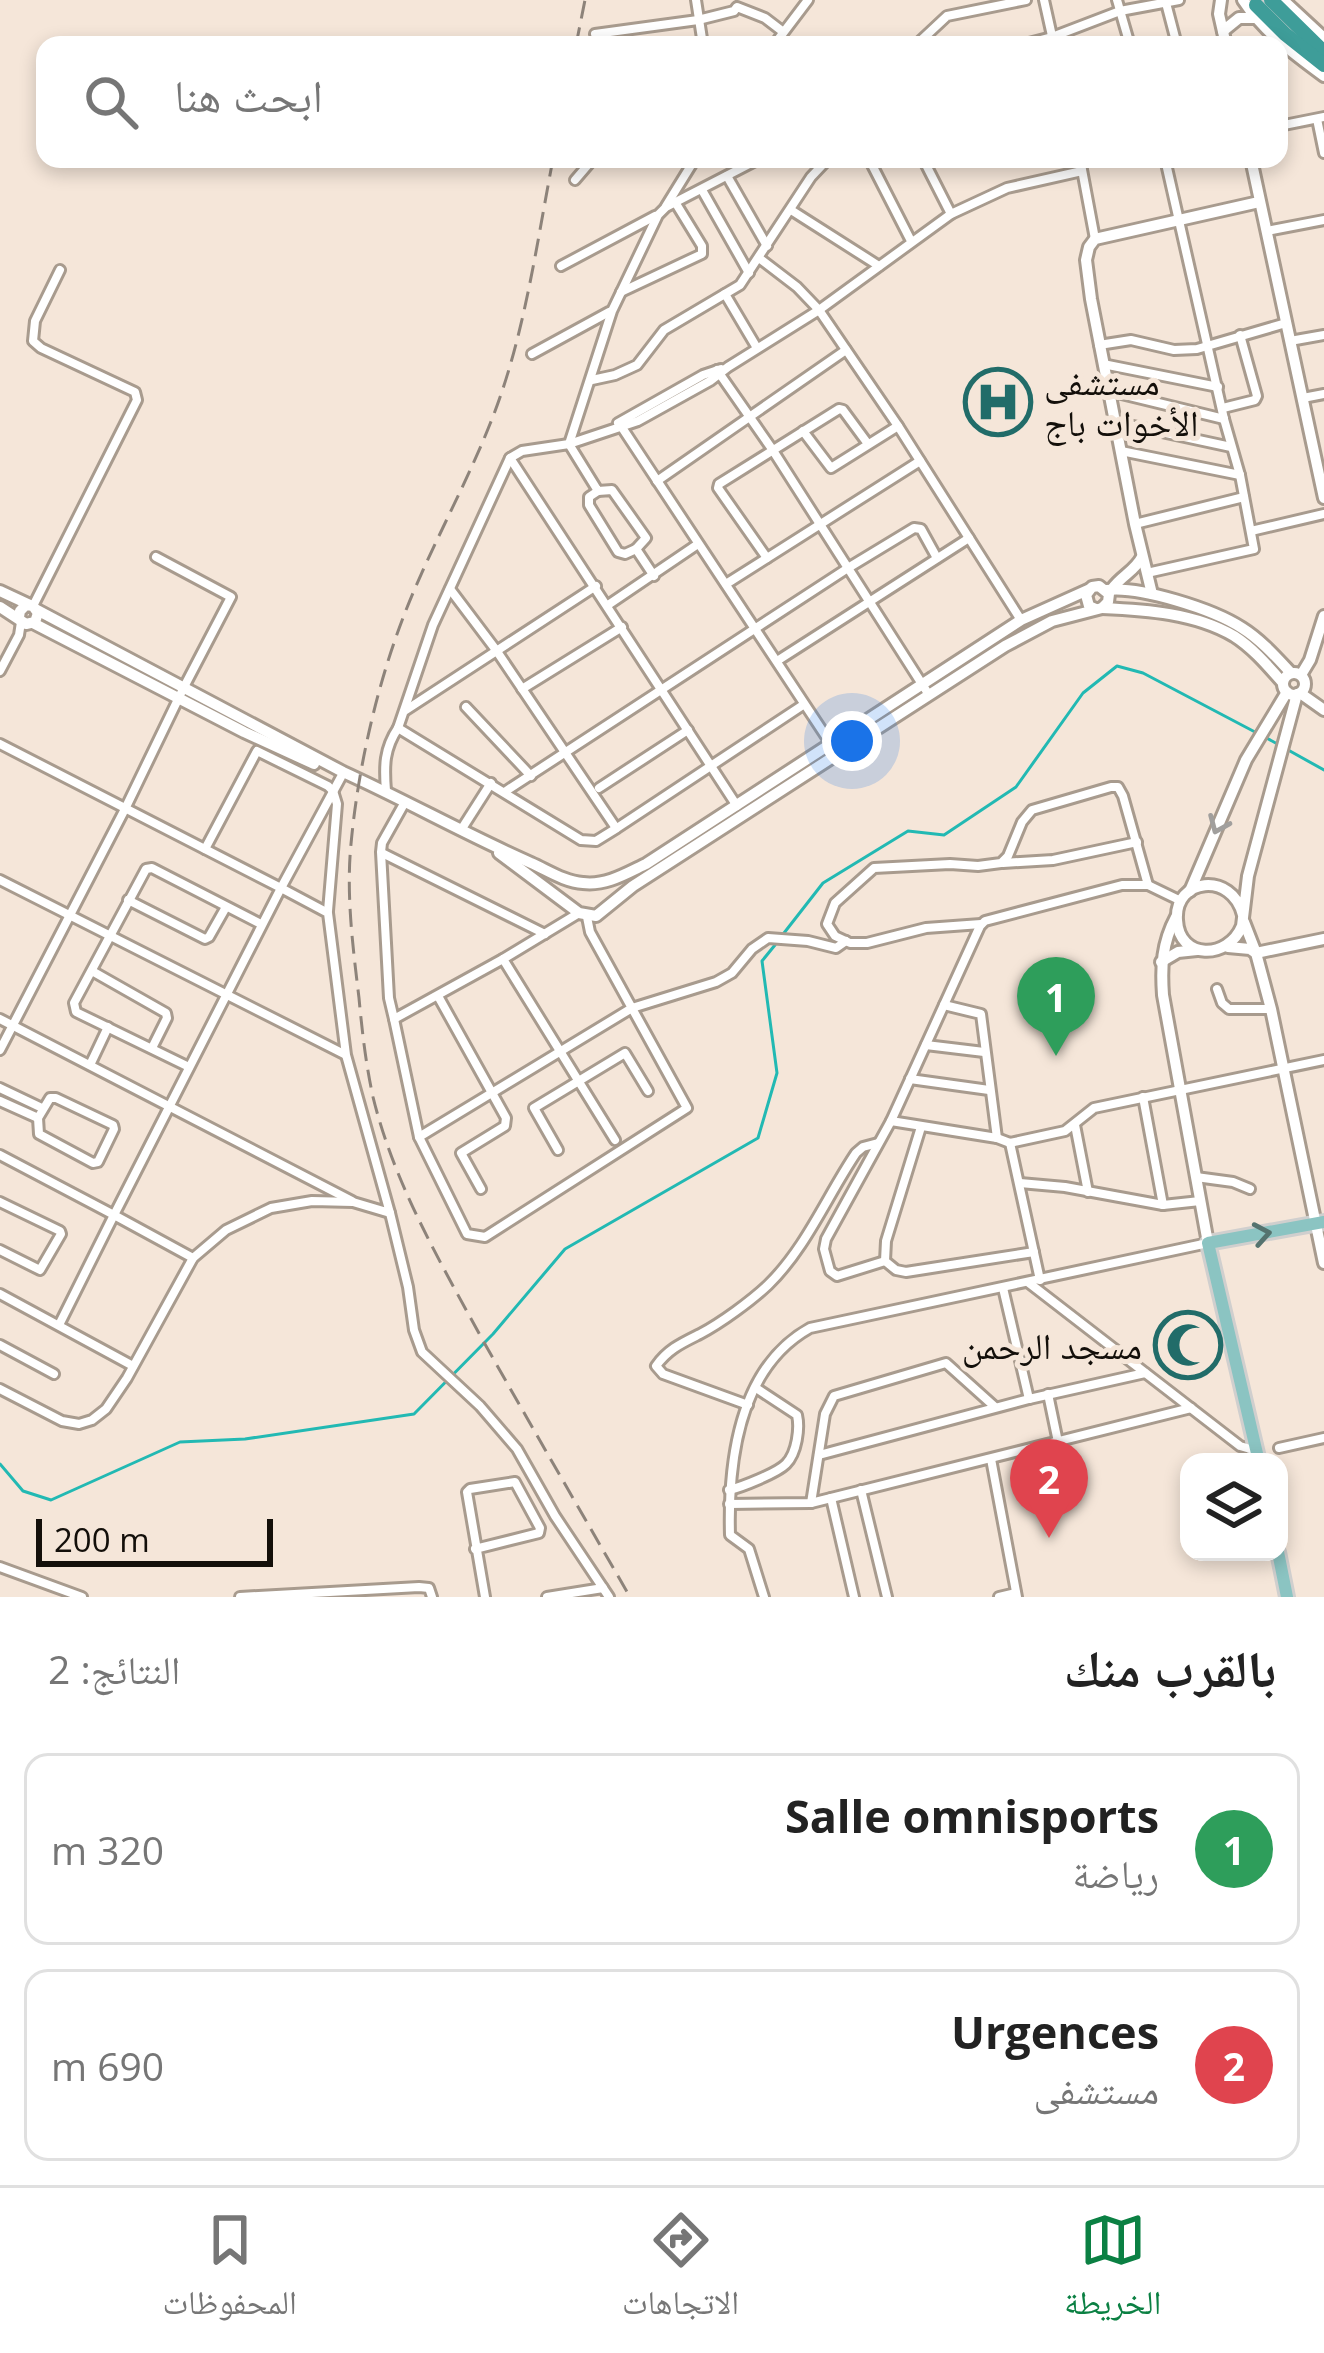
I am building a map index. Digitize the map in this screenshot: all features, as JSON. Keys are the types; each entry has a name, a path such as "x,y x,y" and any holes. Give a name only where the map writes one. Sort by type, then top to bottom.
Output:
{"highway":[{"path":"1256,6 1324,52"},
{"path":"1256,6 1288,36"},
{"path":"1288,36 1324,65"}],"main road":[{"path":"1283,0 1324,38"},
{"path":"1219,5 1224,36"},
{"path":"1223,31 1256,6 1277,36"},
{"path":"1288,49 1324,76"},
{"path":"1253,168 1324,498"},
{"path":"1152,594 1099,345 1086,260 1089,247 1095,239 1259,202"},
{"path":"262,740 386,791 491,847 571,881 606,881 646,864 832,745 1034,629 1099,609 1108,602 1110,590 1142,557"},
{"path":"491,847 581,914 596,916 1022,620 1100,586 1135,589 1241,627 1293,685 1293,710 1250,866 1240,932 1227,947"},
{"path":"1090,589 1085,599 1089,606 1168,614 1235,637 1324,710"},
{"path":"0,590 262,740 383,798 405,802"},
{"path":"0,607 181,693"},
{"path":"26,621 37,619 33,607"},
{"path":"1257,1453 1208,1243 1162,995 1161,962 1168,932 1246,760 1310,660 1324,616"},
{"path":"1222,887 1250,866"},
{"path":"606,881 608,909"},
{"path":"581,914 578,898 586,884"},
{"path":"1186,896 1203,885 1222,887 1234,895 1243,917 1271,1010 1320,1223 1324,1263"},
{"path":"1177,915 1183,937 1200,950"},
{"path":"1161,962 1178,952 1241,947 1256,953 1324,939"},
{"path":"1208,1243 1320,1223"},
{"path":"1280,1561 1287,1597"}],"street":[{"path":"696,0 701,36"},
{"path":"762,0 765,18"},
{"path":"779,36 808,0"},
{"path":"926,36 947,16 972,5 1026,0"},
{"path":"1044,0 1052,36"},
{"path":"1117,0 1127,36"},
{"path":"1061,36 1120,11 1179,0"},
{"path":"1166,3 1175,36"},
{"path":"595,34 698,20 737,7 782,31"},
{"path":"1288,124 1320,118 1324,153"},
{"path":"575,180 585,168"},
{"path":"620,292 702,254 670,205 671,194 689,168"},
{"path":"561,266 742,168"},
{"path":"591,380 637,364 664,330 740,285 818,168"},
{"path":"873,168 911,241"},
{"path":"927,168 951,214"},
{"path":"1082,168 1095,239"},
{"path":"1147,573 1254,549 1168,168"},
{"path":"386,791 385,757 421,656 510,458 618,426 679,400 819,310 951,214 1006,188 1082,171"},
{"path":"727,176 766,247"},
{"path":"702,190 749,273"},
{"path":"791,210 879,266"},
{"path":"568,443 611,311 658,215"},
{"path":"1265,232 1324,220"},
{"path":"759,257 819,310 1022,620"},
{"path":"33,607 137,400 134,392 33,341 35,321 60,269"},
{"path":"725,294 757,348"},
{"path":"532,354 611,311"},
{"path":"1099,345 1131,340 1174,350 1197,349 1286,322"},
{"path":"1108,390 1224,414 1257,396 1240,335"},
{"path":"1290,341 1324,335"},
{"path":"657,481 846,350"},
{"path":"1103,364 1218,388"},
{"path":"722,370 927,690"},
{"path":"1303,398 1324,394"},
{"path":"767,558 718,486 842,409 868,444"},
{"path":"1115,422 1231,447"},
{"path":"618,426 832,745"},
{"path":"803,431 830,468 898,426"},
{"path":"568,443 598,491"},
{"path":"1121,451 1240,475"},
{"path":"510,458 737,806"},
{"path":"726,584 920,461"},
{"path":"612,490 646,538 636,549 618,552 589,505 589,497 612,490"},
{"path":"1135,524 1244,497"},
{"path":"1252,531 1324,514"},
{"path":"505,792 916,527 937,558"},
{"path":"777,661 970,538"},
{"path":"608,605 698,544"},
{"path":"636,549 654,576"},
{"path":"0,1050 231,597 156,557"},
{"path":"404,712 596,586"},
{"path":"450,587 617,828"},
{"path":"0,671 26,621"},
{"path":"522,688 622,627"},
{"path":"398,728 581,840 596,841 803,705"},
{"path":"466,707 531,776"},
{"path":"599,788 688,730"},
{"path":"205,849 262,740 333,791 337,804 328,913 346,1055 390,1213 417,1342 431,1363 517,1449 606,1592 547,1597"},
{"path":"0,744 328,913"},
{"path":"59,1325 261,924 341,777"},
{"path":"461,830 491,783"},
{"path":"1001,863 1032,811 1118,787 1148,885"},
{"path":"394,1019 581,914 687,1108 485,1238 466,1234 419,1138 389,998 381,852 405,802"},
{"path":"1137,842 1053,860 874,868 835,903 828,920 831,933 846,941 868,943 926,928 982,924 1122,885 1148,885 1186,896"},
{"path":"381,852 545,934"},
{"path":"189,1067 73,1009 73,1004 145,870 150,868 261,924"},
{"path":"0,880 346,1055"},
{"path":"128,900 204,939 226,907"},
{"path":"885,1261 837,1276 830,1271 824,1249 891,1121 982,924"},
{"path":"419,1138 632,1008 732,973 768,938 836,948 846,941"},
{"path":"503,959 615,1140"},
{"path":"92,971 166,1013 152,1048"},
{"path":"1217,989 1229,1010 1271,1010"},
{"path":"438,996 506,1118 506,1126 461,1153 481,1189"},
{"path":"944,1005 981,1014 997,1138"},
{"path":"0,1019 353,1202 390,1213"},
{"path":"90,1065 108,1027"},
{"path":"925,1045 983,1052"},
{"path":"558,1150 534,1108 625,1053 648,1091"},
{"path":"891,1121 1010,1143 1066,1131 1094,1108 1324,1060"},
{"path":"910,1079 988,1090"},
{"path":"0,1088 40,1113"},
{"path":"1143,1097 1163,1204"},
{"path":"56,1098 113,1125 99,1161 40,1136 40,1113 48,1099 56,1098"},
{"path":"0,1101 40,1113"},
{"path":"1075,1125 1088,1192"},
{"path":"921,1127 884,1249 885,1261 906,1272 1034,1252"},
{"path":"748,1405 663,1374 656,1366 664,1354 702,1333 768,1284 806,1236 853,1157 863,1147 878,1143"},
{"path":"1010,1143 1040,1280"},
{"path":"0,1155 193,1258"},
{"path":"1196,1177 1228,1180 1250,1189"},
{"path":"1020,1183 1163,1204 1200,1201"},
{"path":"0,1389 62,1421 79,1424 100,1415 134,1366 193,1258 226,1230 271,1208 312,1201 353,1202"},
{"path":"0,1202 61,1234 40,1270 0,1250"},
{"path":"764,1597 749,1550 730,1535 729,1490 736,1439 748,1405 773,1357 797,1336 809,1328 1208,1243"},
{"path":"1028,1282 1251,1453"},
{"path":"1003,1288 1029,1399"},
{"path":"0,1294 134,1366"},
{"path":"0,1345 54,1374"},
{"path":"811,1503 825,1414 834,1396 950,1364 995,1407"},
{"path":"819,1455 995,1407 1145,1373"},
{"path":"729,1490 756,1482 785,1465 798,1433 797,1415 756,1388"},
{"path":"1048,1394 1058,1442"},
{"path":"729,1504 811,1503 1191,1408"},
{"path":"1279,1448 1324,1438"},
{"path":"991,1459 1017,1595 999,1597"},
{"path":"475,1549 539,1533 513,1481 467,1492 475,1549 484,1597"},
{"path":"861,1490 887,1597"},
{"path":"831,1498 854,1597"},
{"path":"0,1567 82,1597"},
{"path":"240,1597 419,1587 429,1588 432,1597"}],"waterway":[{"path":"784,933 823,883 908,831 944,835 1016,787 1083,693 1117,666 1143,673 1255,732"},
{"path":"1263,736 1324,770"},
{"path":"0,1464 23,1491 51,1500 180,1442 245,1439 414,1414 493,1334 565,1249 758,1138 777,1073 762,961 775,945"}],"railway":[{"path":"578,36 585,0"},
{"path":"551,168 528,293 502,392 405,612 380,689 357,793 350,902 368,1073 393,1160 449,1279 630,1597"}],"place":[{"name":"مستشفى الأخوات باج","path":"998,402"},
{"name":"Salle omnisports","path":"1056,1056"},
{"name":"مسجد الرحمن","path":"1188,1345"},
{"name":"Urgences","path":"1049,1538"}]}
